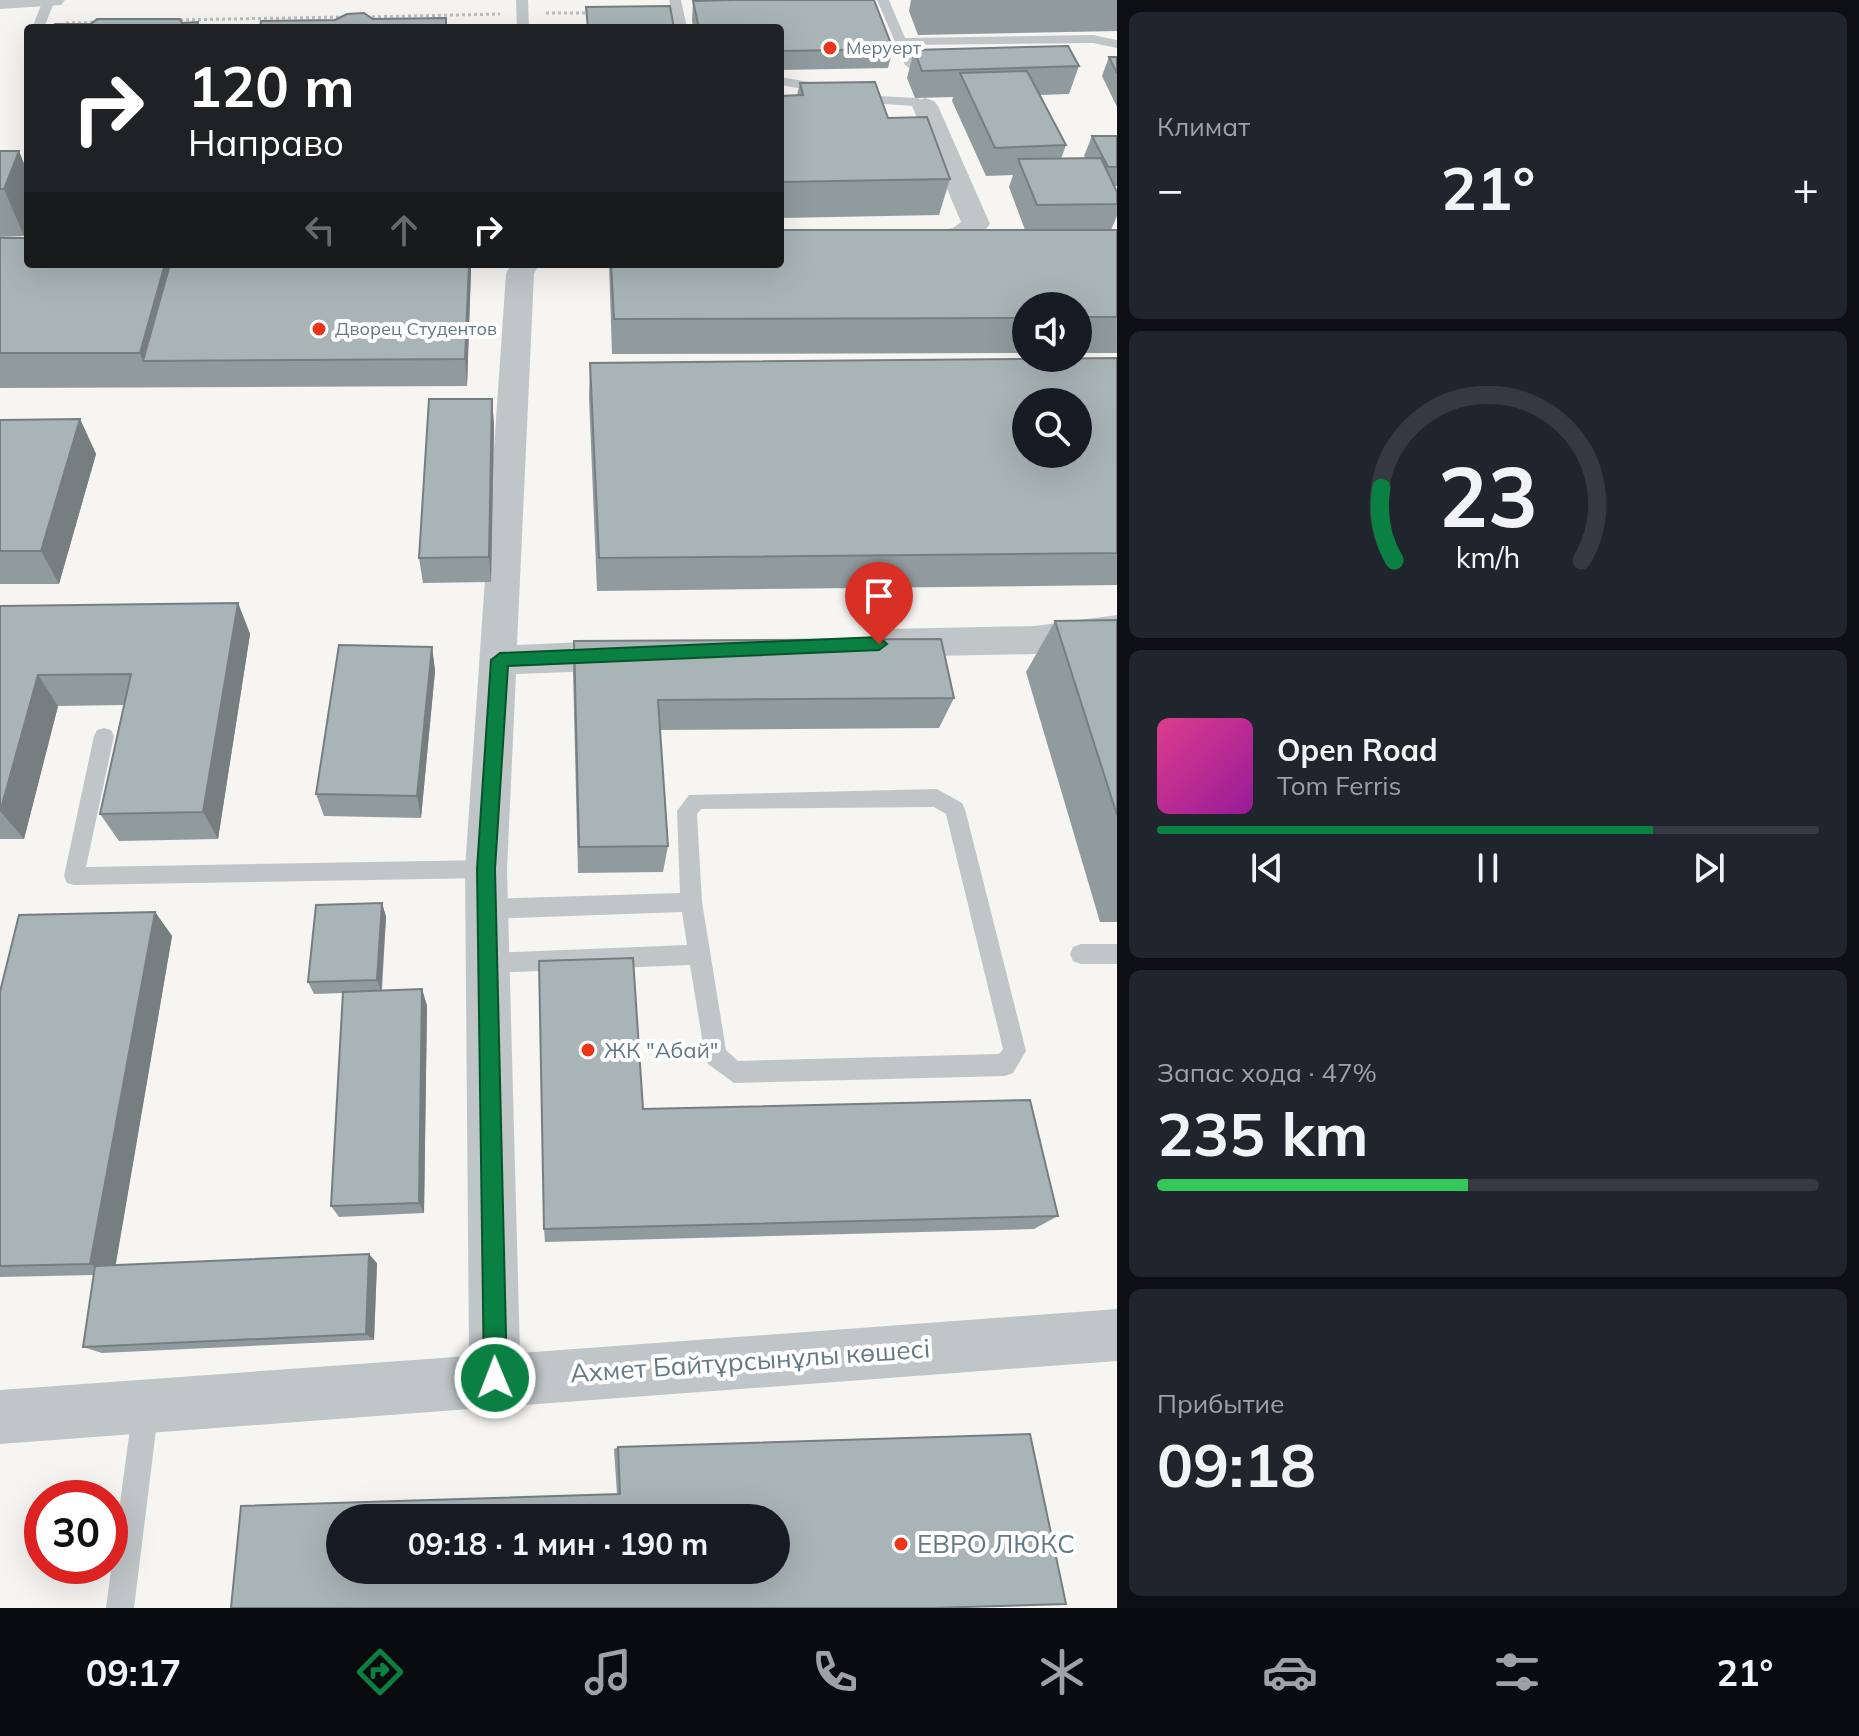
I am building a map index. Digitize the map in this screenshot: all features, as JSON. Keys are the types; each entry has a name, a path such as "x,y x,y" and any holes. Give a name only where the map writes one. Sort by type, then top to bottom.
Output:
{"street":[{"path":"1,1 45,13"},
{"path":"902,242 951,238 972,230 985,231 925,106"},
{"path":"495,1378 486,869 520,274 523,268"},
{"path":"848,645 1035,640 1117,629"},
{"path":"500,660 658,653"},
{"name":"Ахмет Байтұрсынұлы көшесі","path":"0,1417 495,1378 1117,1335"}],"lane":[{"path":"522,0 523,24"},
{"path":"675,0 680,24"},
{"path":"883,0 911,65"},
{"path":"0,7 1,1"},
{"path":"902,42 1093,39 1117,44"},
{"path":"784,81 815,85 863,101 918,102 925,106"},
{"path":"104,736 74,876 486,869"},
{"path":"937,798 955,809 1015,1051 1005,1065 734,1072 716,1056 697,955 691,902 687,811 696,801 937,798"},
{"path":"487,909 691,902"},
{"path":"1081,954 1117,954"},
{"path":"488,963 697,955"},
{"path":"120,1608 146,1406"}],"path":[{"path":"366,17 596,12"},
{"path":"45,13 102,22"},
{"path":"164,21 351,17"}],"building":[{"path":"874,0 893,49 784,51 784,24 698,24 693,1"},
{"path":"670,6 673,24 588,24 586,7"},
{"path":"364,13 373,19 446,18 446,24 261,24 261,21 335,20 347,14"},
{"path":"97,19 180,19 182,23 198,22 198,24 91,24"},
{"path":"1068,46 1079,66 922,71 914,50"},
{"path":"1109,57 1117,57 1117,73"},
{"path":"1027,71 1066,145 995,148 960,73"},
{"path":"875,82 888,118 927,117 950,179 784,182 784,96 803,95 800,83"},
{"path":"1092,136 1117,136 1117,167 1108,167"},
{"path":"0,151 19,151 4,189 0,189"},
{"path":"1101,158 1117,192 1117,204 1037,205 1018,159"},
{"path":"784,230 1117,230 1117,317 1092,317 1092,292 1012,292 1012,318 614,319 611,268 784,268"},
{"path":"0,238 24,238 24,268 164,268 140,353 0,353"},
{"name":"Дворец Студентов","path":"169,268 469,268 465,359 143,361"},
{"path":"1092,358 1117,358 1117,553 599,558 590,363 1012,359 1012,372 1092,372"},
{"path":"429,399 492,399 489,557 419,558"},
{"path":"80,419 41,551 0,551 0,420"},
{"path":"238,603 203,812 100,814 131,674 38,675 0,812 0,606"},
{"path":"1117,620 1117,815 1055,621"},
{"path":"941,639 954,698 658,700 668,846 579,847 574,641"},
{"path":"339,645 432,647 417,796 316,794"},
{"path":"382,903 377,980 308,982 316,905"},
{"path":"155,912 90,1264 0,1266 0,992 19,915"},
{"name":"ЖК \"Абай\"","path":"633,958 643,1109 1030,1100 1058,1216 544,1229 539,961"},
{"path":"422,989 419,1203 331,1206 343,992"},
{"path":"369,1254 366,1334 83,1347 95,1266"},
{"name":"ЕВРО ЛЮКС","path":"1030,1434 1066,1604 931,1608 231,1608 241,1506 620,1494 618,1447"}],"place":[{"name":"Меруерт","path":"830,48"},
{"name":"Дворец Студентов","path":"319,329"},
{"name":"ЖК \"Абай\"","path":"588,1050"},
{"name":"ЕВРО ЛЮКС","path":"901,1544"}],"route":[{"path":"495,1378 486,869 500,660 879,644"}]}
